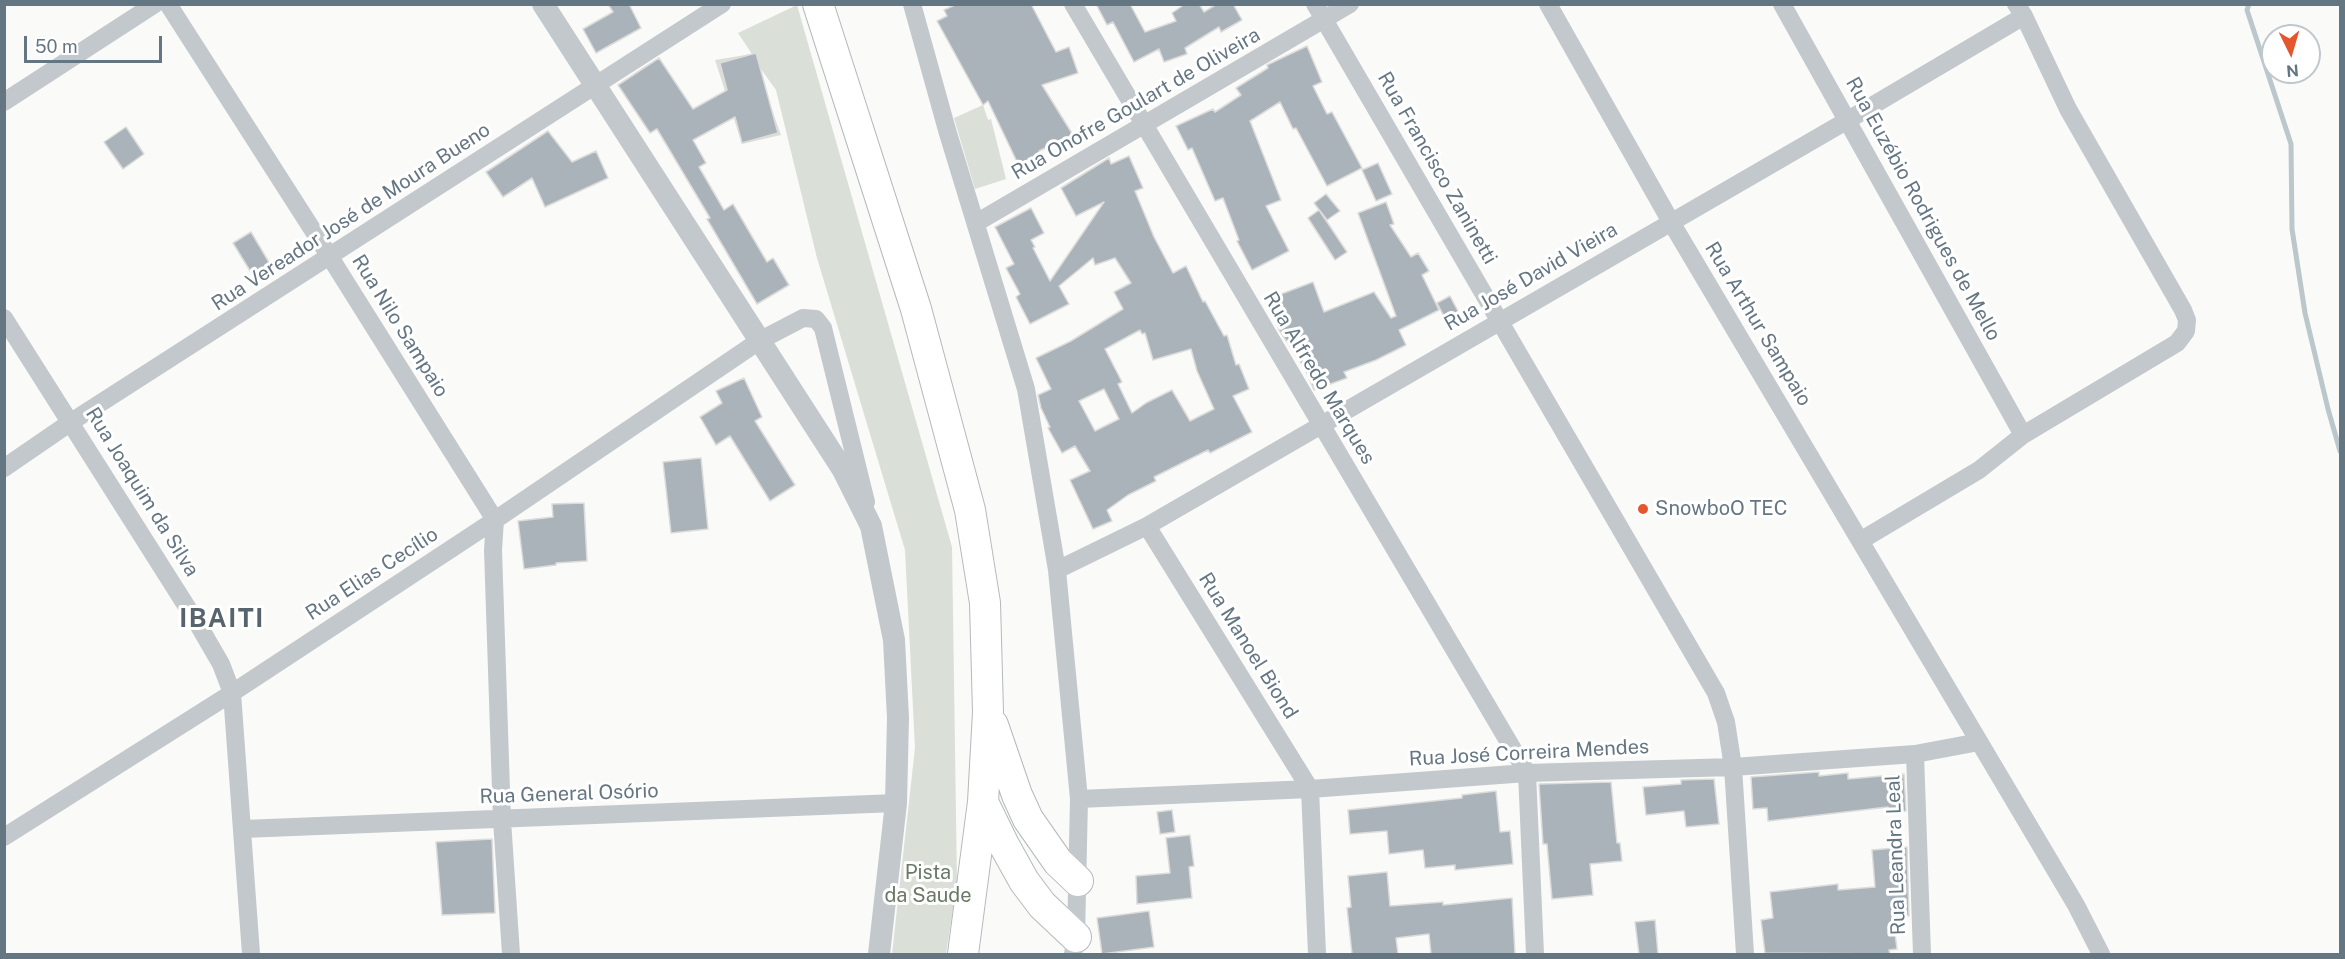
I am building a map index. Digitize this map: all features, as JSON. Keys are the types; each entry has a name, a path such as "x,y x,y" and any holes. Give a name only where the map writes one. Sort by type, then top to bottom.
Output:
{"highway":[{"path":"818,4 916,309 970,510 985,603 988,711 983,802 963,954"},
{"path":"988,711 1017,795 1028,819 1053,856 1078,881"},
{"path":"983,802 1024,880 1075,946"}],"street":[{"path":"4,102 155,4"},
{"name":"Rua Nilo Sampaio","path":"168,4 495,520"},
{"path":"543,4 843,470 871,526 894,640 897,718 896,803 879,954"},
{"name":"Rua Vereador José de Moura Bueno","path":"4,468 71,422 722,4"},
{"path":"912,4 1026,388 1057,570 1079,799 1075,946"},
{"name":"Rua Alfredo Marques","path":"1073,4 1527,773"},
{"name":"Rua Onofre Goulart de Oliveira","path":"976,223 1144,125 1319,12 1350,4"},
{"name":"Rua Arthur Sampaio","path":"1548,4 1671,222 2076,905 2102,954"},
{"name":"Rua Euzébio Rodrigues de Mello","path":"1782,4 2023,435"},
{"path":"1860,541 1979,470 2023,435 2177,343 2186,331 2187,320 2068,109 2020,10"},
{"name":"Rua José David Vieira","path":"1057,570 1147,526 1848,120 2020,10"},
{"name":"Rua Francisco Zaninetti","path":"1319,12 1716,693 1726,722 1733,767 1745,954"},
{"name":"Rua Joaquim da Silva","path":"4,318 200,626 221,664 232,693 251,954"},
{"name":"Rua Elias Cecílio","path":"4,837 232,693 495,520 759,341 802,318 816,319 823,328 871,526"},
{"path":"495,520 493,550 502,820 511,954"},
{"name":"Rua Manoel Biond","path":"1147,526 1310,789"},
{"name":"Rua José Correira Mendes","path":"1079,799 1310,789 1527,773 1733,767 1915,754 1979,742"},
{"name":"Rua Leandra Leal","path":"1915,754 1922,954"},
{"path":"1527,773 1535,954"},
{"path":"1310,789 1317,954"},
{"name":"Rua General Osório","path":"243,829 896,803"}],"green space":[{"name":"Pista da Saude","path":"797,5 952,547 957,884 946,954 892,954 915,748 905,550 817,258 776,90 753,58 781,135 742,144 715,60 752,54 738,33"},
{"path":"983,105 988,120 991,119 1006,179 975,189 954,118"}],"building":[{"path":"608,4 629,4 641,28 596,53 583,29 613,12"},
{"path":"957,4 1031,4 1056,52 1069,47 1078,73 1042,85 1073,135 1039,151 1041,156 1019,166 988,101 983,105 937,21 947,16 944,10"},
{"path":"1096,4 1130,4 1145,32 1176,21 1172,13 1185,4 1199,4 1204,12 1217,4 1233,4 1242,20 1221,32 1219,27 1185,48 1187,54 1164,62 1159,49 1134,62 1113,22 1107,25"},
{"path":"1307,46 1322,82 1313,86 1327,114 1332,112 1362,168 1327,186 1296,128 1293,129 1280,102 1250,121 1281,200 1266,206 1289,251 1252,270 1237,241 1239,240 1223,198 1215,201 1192,148 1188,150 1176,126 1213,109 1215,112 1241,95 1236,88 1268,68 1267,65"},
{"path":"756,53 778,133 742,143 735,117 693,140 706,163 699,167 724,210 733,204 767,262 773,258 789,285 757,304 707,219 710,218 657,129 650,133 618,85 659,58 693,109 727,90 720,63"},
{"path":"126,127 144,154 123,169 104,142"},
{"path":"548,131 572,162 596,151 608,178 545,207 532,178 503,197 486,172"},
{"path":"1129,156 1143,188 1135,191 1154,237 1173,273 1186,266 1203,302 1205,301 1224,336 1227,335 1236,365 1239,364 1249,389 1233,396 1252,432 1210,453 1208,450 1154,477 1156,481 1128,495 1107,510 1112,521 1093,529 1070,480 1090,471 1075,446 1062,453 1048,428 1050,427 1038,395 1051,389 1036,358 1071,341 1123,309 1114,292 1131,283 1115,258 1095,265 1093,258 1059,286 1069,304 1030,324 1016,297 1020,294 1006,268 1014,264 995,227 1031,208 1044,233 1031,240 1035,247 1033,248 1050,281 1104,202 1076,216 1061,188 1109,158 1111,164","holes":["1140,330 1142,334 1145,333 1153,360 1191,349 1197,371 1214,409 1190,421 1172,390 1132,413 1118,384 1122,382 1105,349","1104,389 1119,419 1095,431 1079,401"]},
{"path":"1378,163 1392,194 1376,201 1362,170"},
{"path":"1326,194 1340,211 1327,220 1314,203"},
{"path":"1386,202 1394,224 1390,225 1411,257 1418,253 1429,271 1422,275 1439,310 1399,330 1406,345 1344,372 1347,378 1314,390 1305,369 1279,330 1268,299 1313,282 1324,312 1374,292 1391,318 1396,316 1358,213"},
{"path":"1319,210 1347,252 1335,260 1308,218"},
{"path":"251,232 273,269 255,279 233,243"},
{"path":"1450,296 1460,315 1447,322 1437,303"},
{"path":"744,378 762,417 755,421 795,485 770,501 730,436 716,445 700,417 722,403 716,391"},
{"path":"701,458 708,529 671,533 663,462"},
{"path":"584,503 587,561 556,563 556,565 524,569 518,521 553,517 552,504"},
{"path":"1819,772 1819,776 1848,773 1848,779 1904,774 1906,811 1888,814 1888,807 1768,821 1767,808 1753,809 1751,777"},
{"path":"1714,779 1719,824 1686,827 1684,811 1646,815 1643,787 1681,784 1681,780"},
{"path":"1611,782 1617,843 1620,843 1622,861 1590,864 1593,895 1552,899 1547,844 1543,844 1539,784"},
{"path":"1496,791 1500,832 1510,831 1513,864 1455,870 1455,865 1425,868 1423,850 1389,854 1387,831 1350,834 1348,810 1462,798 1462,795"},
{"path":"1172,810 1175,832 1160,834 1157,812"},
{"path":"1190,835 1194,866 1189,867 1192,898 1137,904 1136,876 1170,873 1166,838"},
{"path":"492,839 495,913 442,915 436,842"},
{"path":"1907,847 1909,916 1893,918 1897,949 1889,950 1890,954 1765,953 1761,920 1773,918 1770,892 1838,884 1838,890 1875,887 1872,850"},
{"path":"1387,872 1390,906 1443,902 1443,905 1512,898 1515,954 1431,954 1429,934 1396,938 1398,954 1352,954 1347,908 1351,907 1348,876"},
{"path":"1149,911 1154,947 1102,954 1097,918"},
{"path":"1655,920 1658,954 1639,954 1635,922"}],"waterway":[{"path":"2249,4 2247,10 2291,144 2292,229 2305,313 2340,451"}],"place":[{"name":"SnowboO TEC","path":"1643,509"}],"district":[{"name":"IBAITI","path":"222,619"}]}
